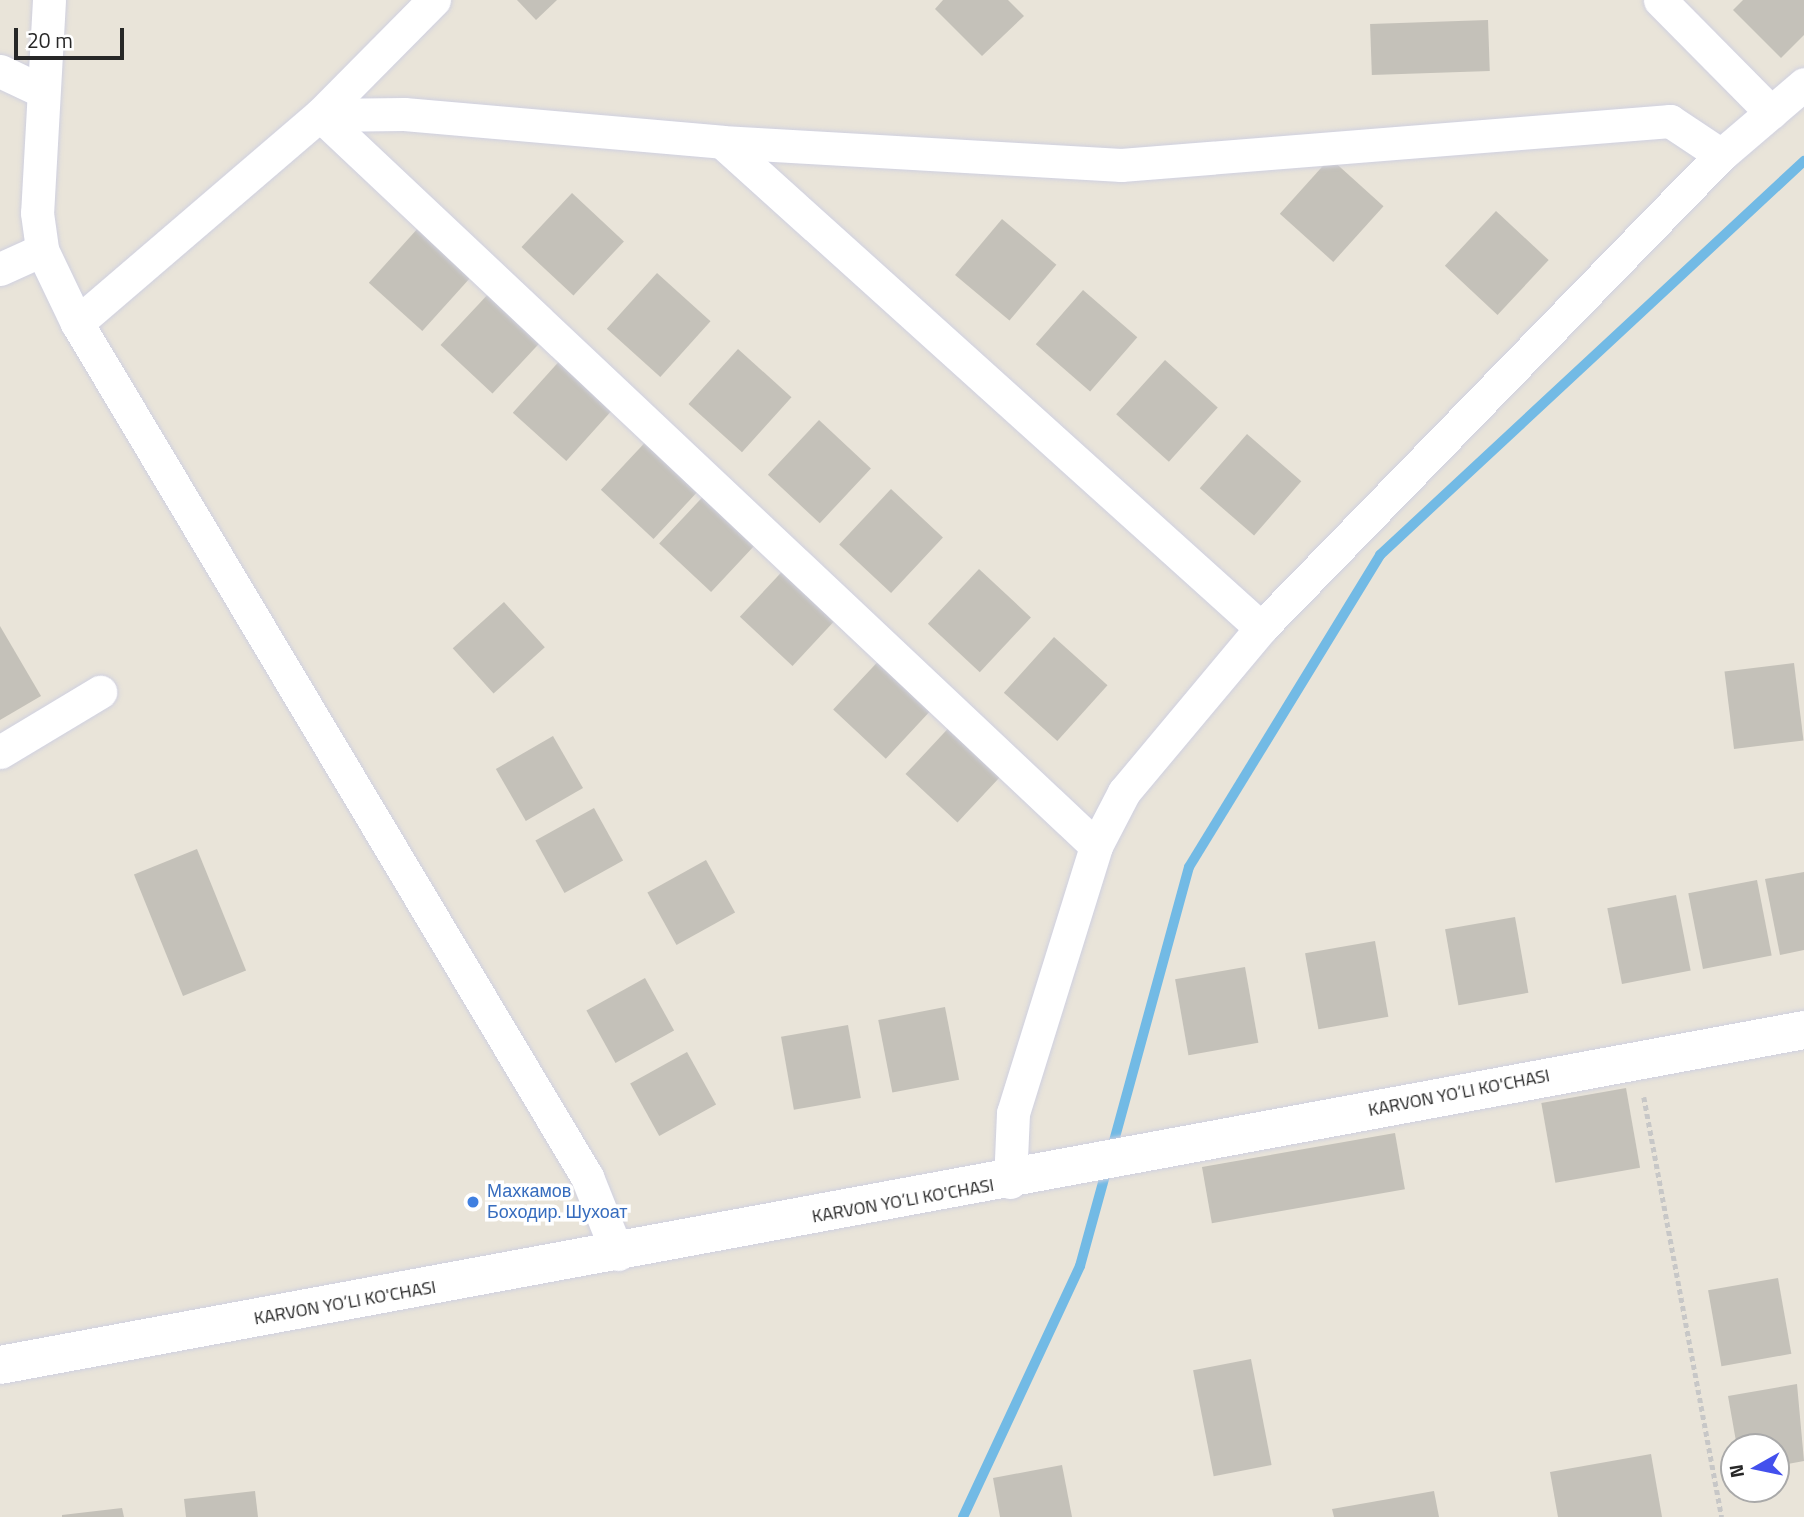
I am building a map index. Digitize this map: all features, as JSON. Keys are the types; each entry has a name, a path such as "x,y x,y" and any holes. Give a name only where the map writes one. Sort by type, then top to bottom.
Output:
{"street":[{"path":"49,0 40,90 41,250 77,323 587,1177 618,1254"},
{"path":"77,323 320,115 433,0"},
{"path":"1660,0 1771,112"},
{"path":"0,71 40,90"},
{"path":"1010,1182 1013,1113 1096,846 1124,792 1261,628 1721,155 1804,84"},
{"path":"320,115 404,114 722,142 1121,165 1671,121 1721,155"},
{"path":"320,115 1096,846"},
{"path":"722,142 1261,628"},
{"path":"0,270 41,250"},
{"path":"0,752 100,692"},
{"name":"KARVON YO‘LI KO'CHASI","path":"0,1365 1010,1182 1637,1058 1804,1030"}],"path":[{"path":"1637,1058 1722,1517"}],"building":[{"path":"517,0 557,0 536,20"},
{"path":"943,0 1008,0 1024,16 982,56 935,9"},
{"path":"1743,0 1804,0 1804,35 1781,58 1733,10"},
{"path":"1488,20 1490,71 1372,75 1370,24"},
{"path":"1330,158 1384,206 1333,262 1280,214"},
{"path":"572,193 624,241 573,296 522,247"},
{"path":"1496,211 1549,260 1498,315 1445,266"},
{"path":"1002,219 1056,265 1009,321 955,275"},
{"path":"419,227 473,275 422,331 369,283"},
{"path":"657,273 711,321 660,377 607,329"},
{"path":"1083,290 1137,337 1090,392 1036,344"},
{"path":"491,291 543,339 492,394 441,345"},
{"path":"738,349 792,397 742,452 688,404"},
{"path":"563,357 617,405 566,461 513,413"},
{"path":"1165,360 1218,408 1169,462 1116,414"},
{"path":"819,420 871,468 820,523 768,475"},
{"path":"1247,434 1301,481 1254,536 1200,488"},
{"path":"652,435 705,484 654,539 601,490"},
{"path":"711,488 763,536 711,592 659,544"},
{"path":"891,489 943,537 891,593 839,545"},
{"path":"791,562 844,611 793,666 740,617"},
{"path":"979,569 1031,617 980,672 928,624"},
{"path":"504,602 545,647 494,694 453,648"},
{"path":"0,626 41,696 0,720"},
{"path":"1054,637 1108,685 1057,741 1004,693"},
{"path":"885,654 938,703 886,759 833,710"},
{"path":"1794,663 1804,740 1734,749 1725,672"},
{"path":"956,720 1008,768 957,823 906,774"},
{"path":"553,736 583,788 526,821 496,769"},
{"path":"594,808 623,860 564,893 535,840"},
{"path":"197,849 246,970 183,996 134,874"},
{"path":"706,860 735,912 676,945 647,892"},
{"path":"1804,872 1804,950 1780,955 1765,879"},
{"path":"1757,880 1772,956 1703,969 1688,893"},
{"path":"1676,895 1691,971 1622,984 1607,908"},
{"path":"1515,917 1528,993 1458,1005 1445,929"},
{"path":"1375,941 1388,1017 1318,1029 1305,953"},
{"path":"1245,967 1258,1043 1188,1055 1175,979"},
{"path":"645,978 674,1030 615,1063 586,1010"},
{"path":"945,1007 959,1080 892,1093 878,1020"},
{"path":"848,1025 861,1098 794,1110 781,1037"},
{"path":"687,1052 716,1104 659,1136 630,1084"},
{"path":"1626,1088 1640,1168 1555,1183 1541,1103"},
{"path":"1395,1133 1405,1189 1212,1223 1202,1167"},
{"path":"1778,1278 1791,1354 1721,1366 1708,1290"},
{"path":"1251,1359 1272,1465 1214,1476 1193,1370"},
{"path":"1797,1384 1804,1461 1790,1464 1790,1433 1735,1433 1728,1396"},
{"path":"1651,1454 1662,1517 1558,1517 1550,1472"},
{"path":"1062,1465 1072,1517 1000,1517 993,1478"},
{"path":"255,1491 258,1517 186,1517 184,1499"},
{"path":"1434,1491 1439,1517 1334,1517 1332,1509"},
{"path":"122,1508 124,1517 62,1517 62,1515"}],"waterway":[{"path":"1111,1152 1189,867 1380,555 1804,161"},
{"path":"963,1517 1080,1266 1107,1168"}],"place":[{"name":"Махкамов Боходир. Шухоат","path":"473,1202"}]}
